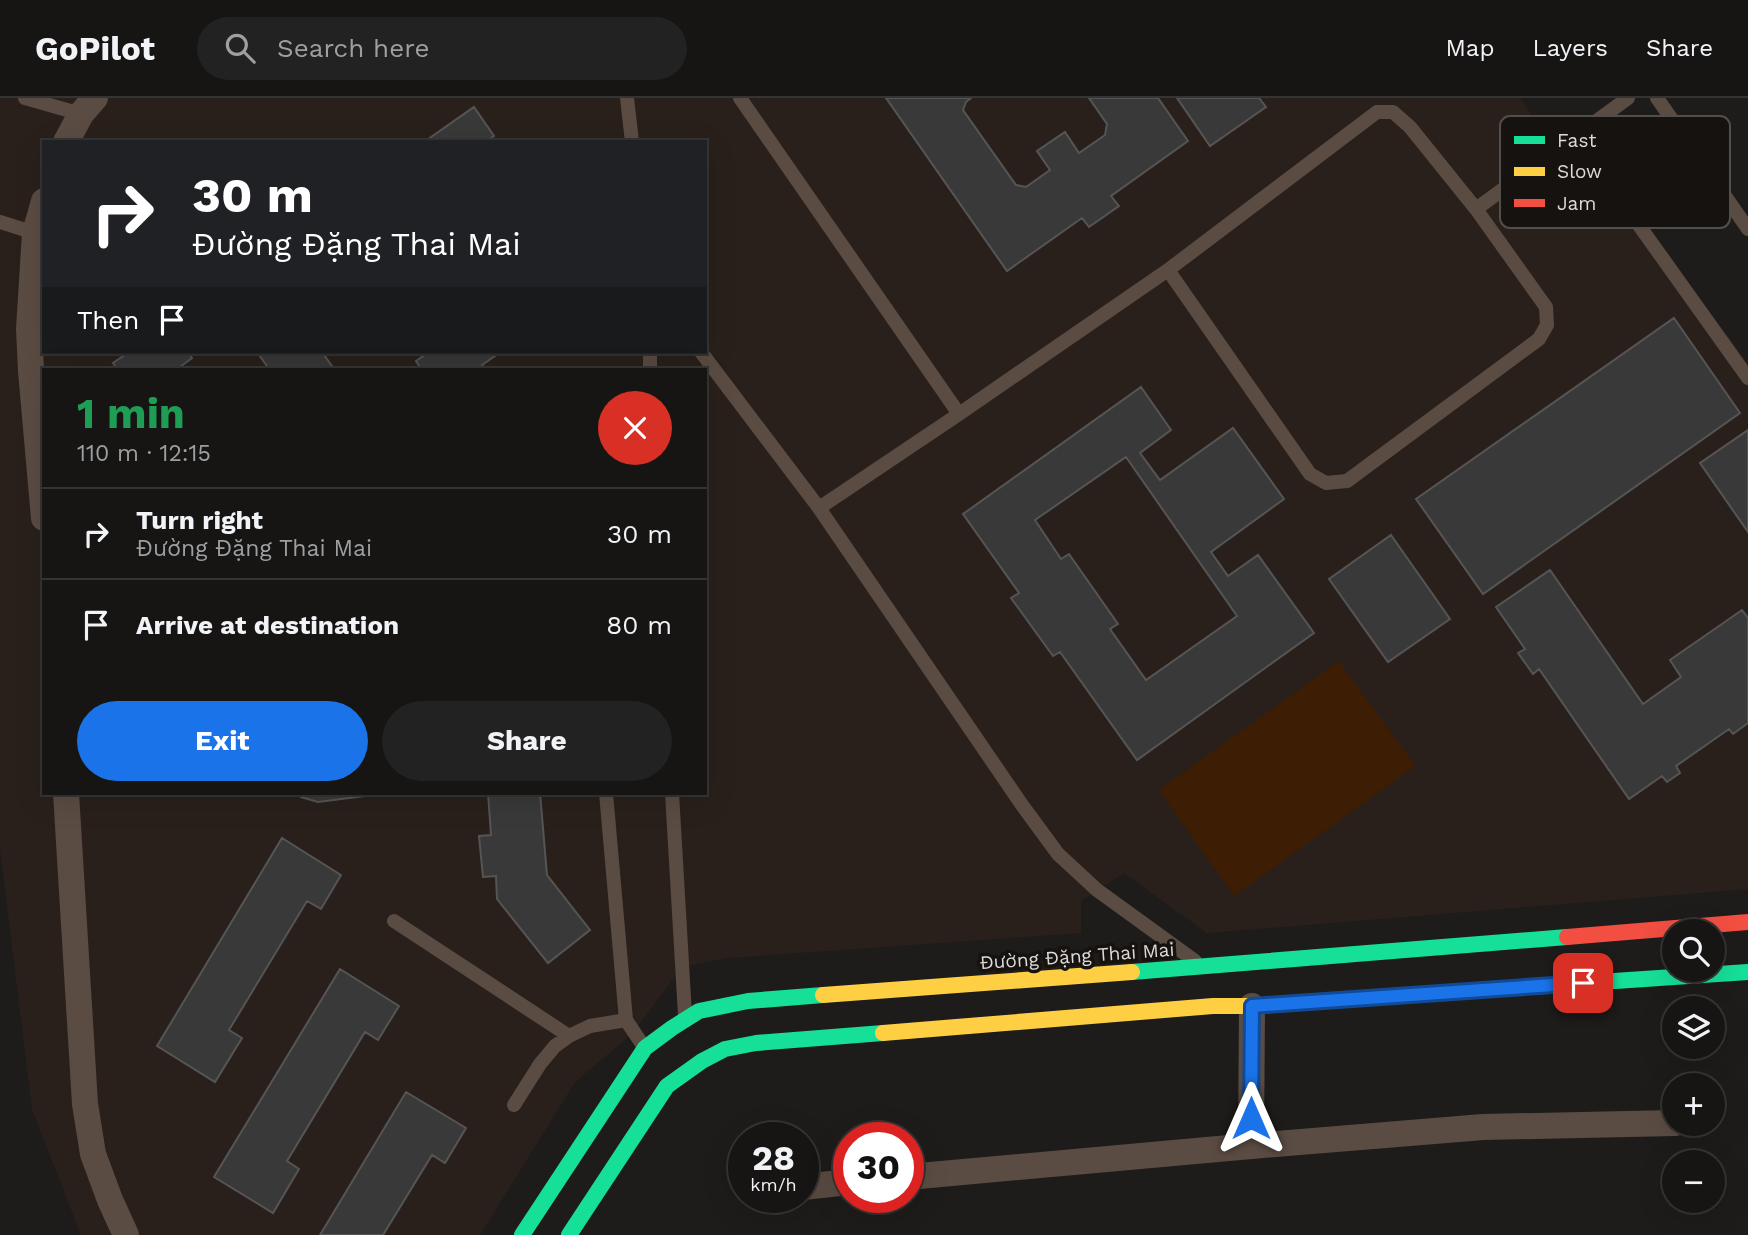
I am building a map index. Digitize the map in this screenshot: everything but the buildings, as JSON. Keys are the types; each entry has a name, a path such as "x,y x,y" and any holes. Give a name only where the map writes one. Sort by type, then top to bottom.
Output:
{"street":[{"path":"66,140 88,106"},
{"path":"42,208 35,233 29,329 42,495"},
{"path":"66,795 85,1104 93,1154 126,1235"},
{"name":"Đường Đặng Thai Mai","path":"522,1235 645,1048 699,1011 748,1001 1748,922"},
{"path":"1205,967 1213,1006"},
{"path":"569,1235 667,1086 702,1061 725,1049 756,1043 1213,1006 1252,1006 1748,972"},
{"path":"1251,1146 1252,1006"},
{"path":"685,1020 702,1061"},
{"path":"924,1176 1483,1127 1662,1123"}],"lane":[{"path":"24,98 88,106"},
{"path":"627,98 632,140"},
{"path":"740,98 959,414"},
{"path":"1604,116 1628,98"},
{"path":"1657,98 1670,116"},
{"path":"819,508 1168,270 1377,112 1394,112 1410,127 1476,209 1546,307 1547,325 1539,339 1347,481 1326,483 1310,474 1168,270"},
{"path":"1476,209 1500,192"},
{"path":"1730,203 1748,229"},
{"path":"0,222 35,233"},
{"path":"1641,228 1748,378"},
{"path":"703,354 819,508 1058,854 1097,890 1205,967"},
{"path":"606,795 626,1020 645,1048"},
{"path":"671,795 685,1020"},
{"path":"394,921 569,1036"},
{"path":"514,1105 555,1046 569,1036 590,1027 626,1020"}],"shaded area":[{"path":"0,98 1520,98 1532,116 1500,116 1500,228 1647,228 1748,363 1748,889 1207,933 1124,873 1081,901 1081,933 727,958 682,967 633,1033 575,1082 480,1235 81,1235 32,1109 0,849"},
{"path":"1339,661 1415,766 1234,896 1159,790"}],"traffic: fast":[{"path":"1132,972 1567,937"},
{"path":"1437,993 1748,972"},
{"path":"522,1235 645,1048 699,1011 748,1001 823,995"},
{"path":"569,1235 667,1086 702,1061 725,1049 756,1043 883,1033"}],"traffic: slow":[{"path":"823,995 1132,972"},
{"path":"883,1033 1213,1006 1252,1006 1437,993"}],"traffic: jam":[{"path":"1567,937 1748,922"}],"route":[{"path":"1251,1118 1252,1006 1583,983"}]}
